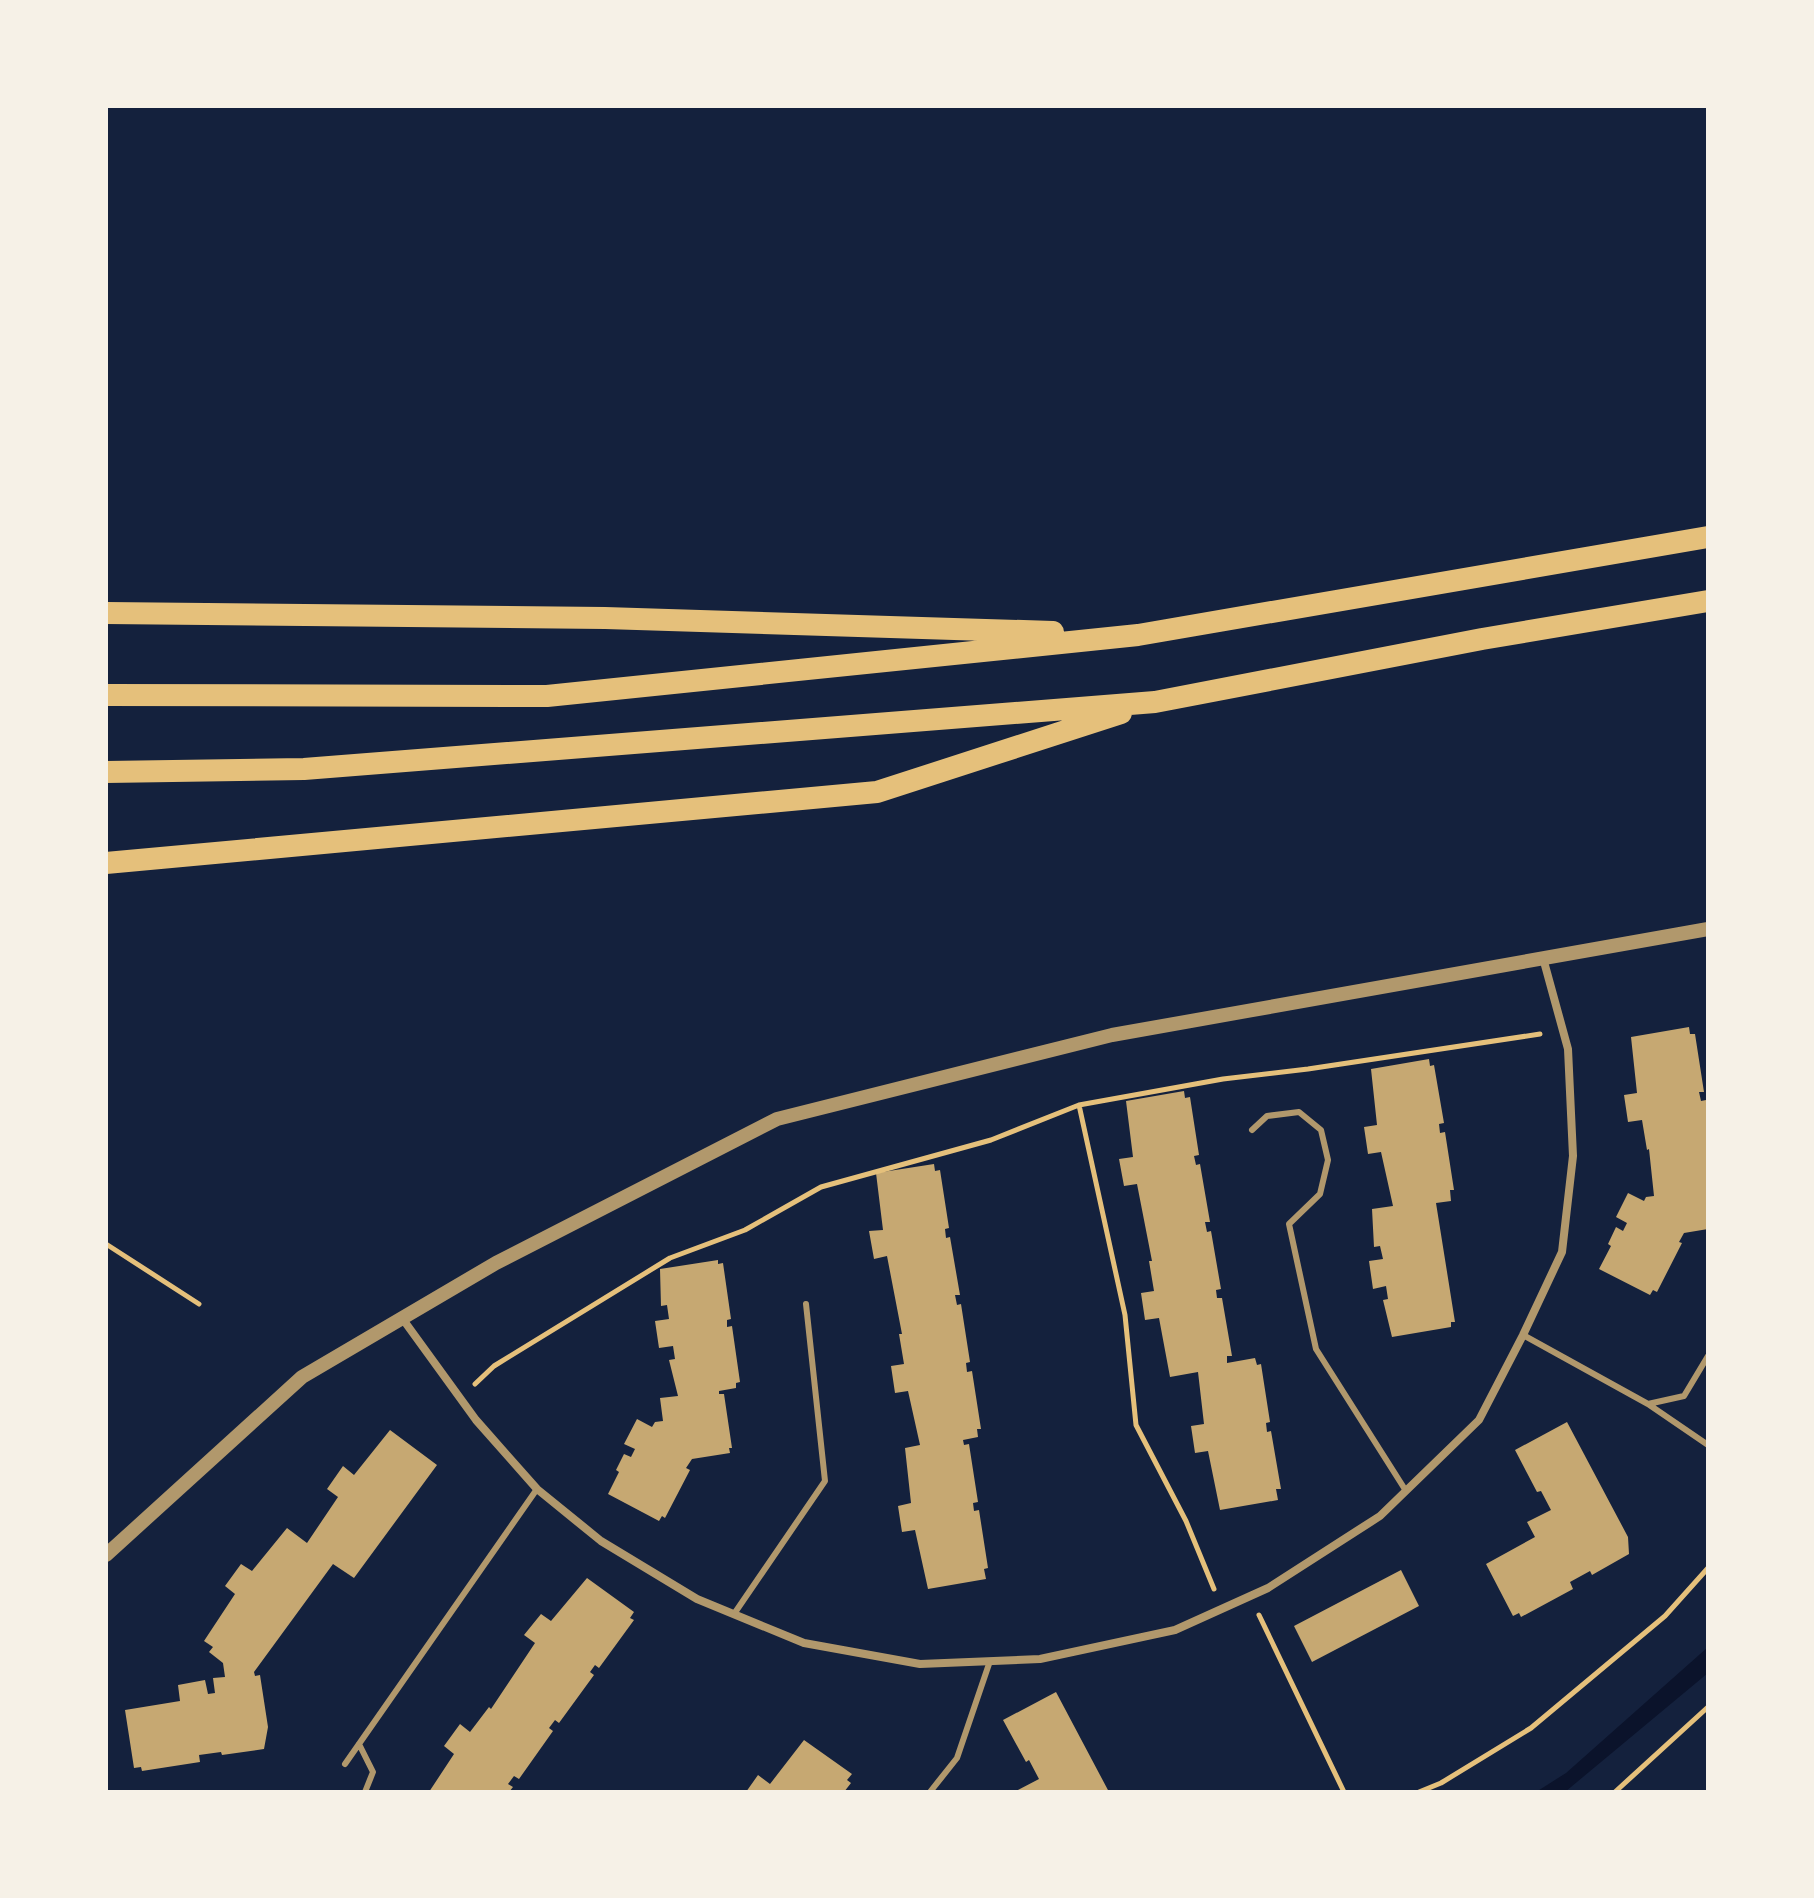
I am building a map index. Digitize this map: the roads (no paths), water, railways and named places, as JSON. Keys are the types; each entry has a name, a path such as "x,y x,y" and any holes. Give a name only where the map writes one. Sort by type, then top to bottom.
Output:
{"highway":[{"path":"106,695 547,696 1138,635 1708,537"},
{"path":"106,772 304,769 1155,702 1482,639 1708,601"},
{"path":"106,613 605,618 1138,635"},
{"path":"106,863 877,792 1155,702"}],"street":[{"path":"106,1555 302,1377 496,1263 777,1119 1112,1035 1708,929"},
{"path":"402,1318 460,1398 537,1489 601,1541 697,1599 804,1643 920,1664 1040,1659 1175,1630 1268,1588 1380,1516 1479,1420 1562,1252 1573,1156 1568,1049 1543,958"}],"lane":[{"path":"1252,1130 1267,1116 1299,1112 1321,1130 1328,1160 1320,1194 1289,1224 1316,1349 1406,1491"},
{"path":"734,1614 825,1481 806,1304"},
{"path":"1523,1335 1648,1404 1708,1445"},
{"path":"1648,1404 1684,1396 1708,1356"},
{"path":"345,1764 537,1489"},
{"path":"930,1792 957,1758 990,1661"},
{"path":"359,1744 373,1772 365,1792"}],"water":[{"path":"1708,1647 1708,1673 1565,1792 1536,1792 1566,1773"}]}
